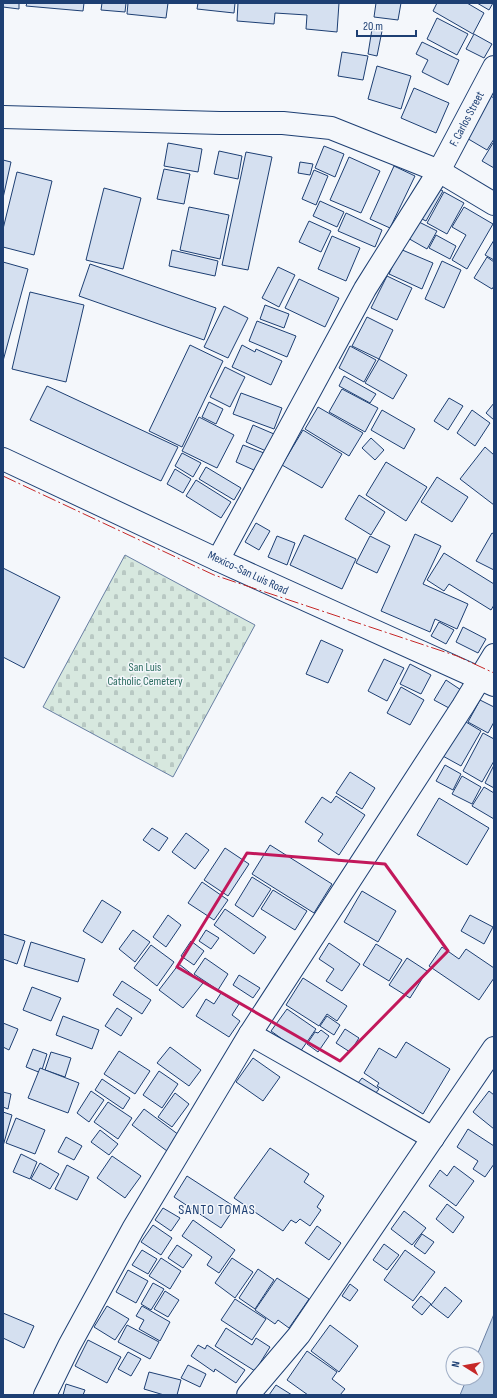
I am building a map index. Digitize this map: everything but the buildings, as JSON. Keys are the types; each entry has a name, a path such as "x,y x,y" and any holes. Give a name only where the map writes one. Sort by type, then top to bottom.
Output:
{"street":[{"name":"F. Carlos Street","path":"218,560 365,289 439,171 494,67"},
{"path":"3,117 220,124 283,123 331,128 439,171 494,204"},
{"name":"Mexico-San Luis Road","path":"3,459 218,560 486,682"},
{"path":"45,1395 69,1346 133,1229 250,1034 459,712 486,682 494,655"},
{"path":"250,1034 433,1138"},
{"path":"248,1395 299,1335 494,1048"}],"highlighted area":[{"path":"247,853 385,864 448,951 340,1061 177,967"}],"green space":[{"name":"San Luis Catholic Cemetery","path":"125,555 255,625 173,777 43,707"}],"water":[{"path":"494,1314 494,1395 460,1395 464,1386 485,1386 485,1346 481,1346"}],"power":[{"path":"3,476 214,575 457,656 494,673"}],"district":[{"name":"SANTO TOMAS","path":"217,1209"}]}
